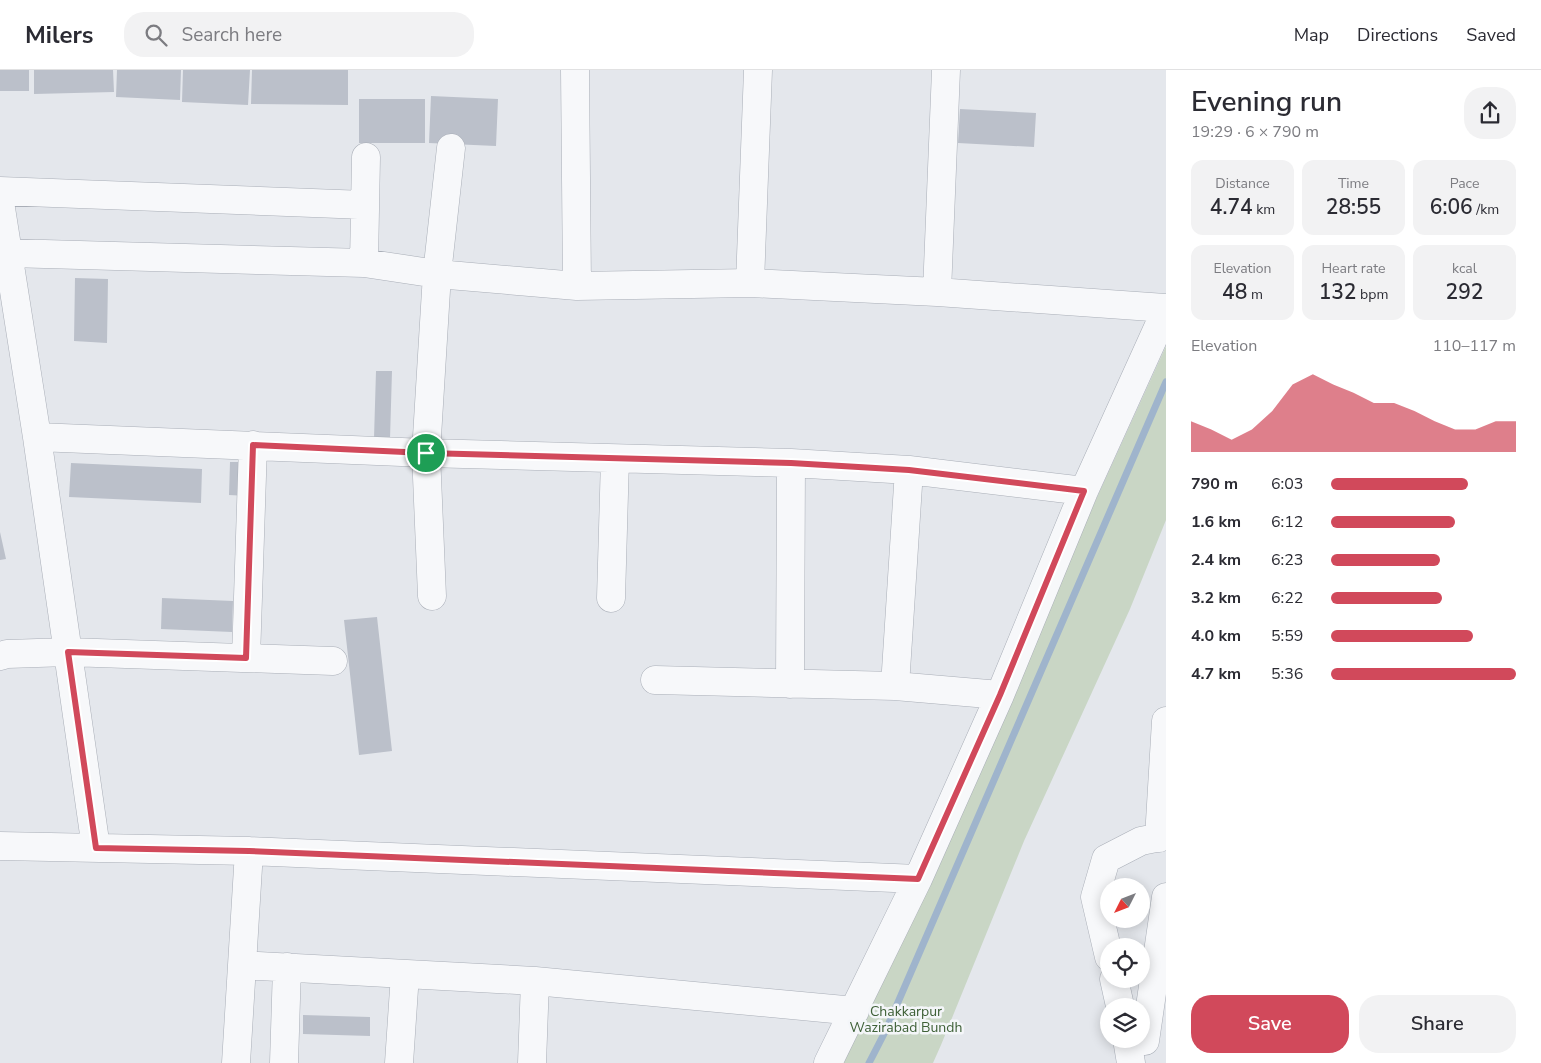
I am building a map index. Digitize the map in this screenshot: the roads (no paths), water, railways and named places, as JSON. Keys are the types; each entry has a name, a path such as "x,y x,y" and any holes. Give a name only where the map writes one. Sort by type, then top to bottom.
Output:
{"street":[{"path":"575,70 576,286"},
{"path":"750,283 758,70"},
{"path":"937,292 946,70"},
{"path":"432,596 426,453 437,274 451,148"},
{"path":"364,263 366,157"},
{"path":"0,191 365,205"},
{"path":"0,202 37,437 96,848"},
{"path":"9,254 364,263 437,274 576,286 750,283 937,292 1166,309 1084,491 1000,695 918,879 828,1063"},
{"path":"37,437 426,453 791,463 909,470 1084,491"},
{"path":"246,658 253,445"},
{"path":"611,598 615,459"},
{"path":"790,684 791,463"},
{"path":"894,686 909,470"},
{"path":"0,656 7,654 68,652 333,661"},
{"path":"655,680 894,686 1000,695"},
{"path":"1105,938 1095,897 1106,859 1141,841 1162,837 1166,721"},
{"path":"0,846 249,851 918,879"},
{"path":"236,1063 249,851"},
{"path":"1148,998 1166,897"},
{"path":"242,965 535,981 855,1011"},
{"path":"284,1063 287,967"},
{"path":"398,1063 405,974"},
{"path":"532,1063 535,981"}],"waterway":[{"path":"869,1063 886,1030 1166,382"}],"park label":[{"name":"Chakkarpur Wazirabad Bundh","path":"906,1020"}]}
